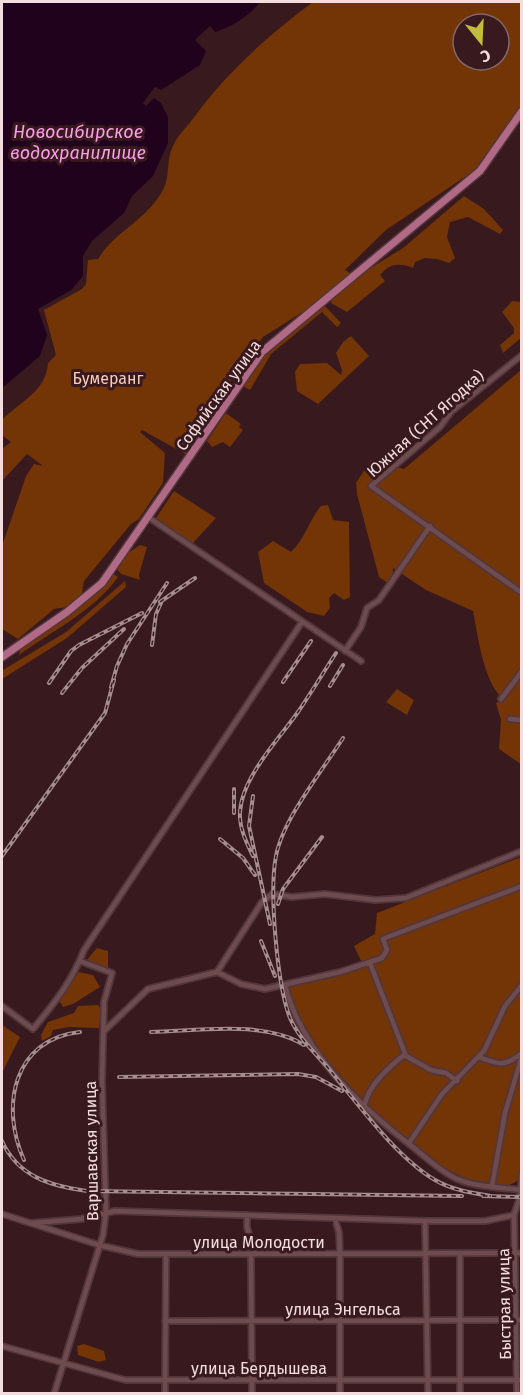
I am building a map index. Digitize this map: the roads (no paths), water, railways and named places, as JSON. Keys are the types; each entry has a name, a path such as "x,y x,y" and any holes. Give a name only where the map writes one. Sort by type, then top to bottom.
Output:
{"main road":[{"name":"Софийская улица","path":"2,657 91,594 112,570 262,352 480,171 522,111"}],"street":[{"name":"Южная (СНТ Ягодка)","path":"430,526 371,486 440,427 452,412 522,355"},
{"path":"148,516 360,661"},
{"path":"345,651 361,627 367,608 379,600 430,526 522,593"},
{"path":"2,1006 33,1029 49,1010 80,961 84,950 302,622"},
{"path":"501,699 522,671"},
{"path":"510,719 522,720"},
{"path":"217,972 262,902 272,894 292,897 326,894 375,900 406,898 522,851"},
{"path":"104,1031 148,989 217,972 241,984 265,989 370,963 382,958 387,950 383,939 522,886"},
{"name":"Варшавская улица","path":"54,1394 99,1245 106,1212 102,1100 104,1002 109,991 112,973 80,961"},
{"path":"370,963 405,1054 431,1070 446,1073 457,1081"},
{"path":"285,984 298,1024 364,1107 447,1174 471,1183 520,1191"},
{"path":"409,1143 429,1111 479,1057 505,1006 522,985"},
{"path":"364,1107 366,1095 388,1068 405,1054"},
{"path":"479,1057 500,1064 510,1063 522,1054"},
{"path":"492,1186 505,1113 522,1054"},
{"name":"Быстрая улица","path":"517,1394 519,1380 519,1253 514,1215 522,1173"},
{"path":"32,1223 81,1219 106,1212 425,1221 485,1221 514,1215"},
{"name":"улица Молодости","path":"2,1214 99,1245 138,1254 519,1253"},
{"path":"247,1215 247,1227 254,1243 252,1394"},
{"path":"334,1219 339,1232 340,1254 340,1394"},
{"path":"425,1221 428,1253 428,1394"},
{"path":"460,1254 460,1394"},
{"path":"165,1394 166,1255"},
{"name":"улица Энгельса","path":"165,1321 519,1320"},
{"name":"улица Бердышева","path":"2,1346 118,1380 519,1380"}],"water":[{"name":"Новосибирское водохранилище","path":"2,2 260,2 245,17 228,27 215,32 210,26 195,40 206,51 200,65 161,90 155,87 143,103 146,106 154,98 161,103 168,117 168,143 153,176 132,196 124,213 92,241 83,256 83,276 71,290 38,309 47,335 40,356 2,388"}],"railway":[{"path":"160,602 195,578"},
{"path":"111,687 127,644 167,583"},
{"path":"152,645 156,614 161,603"},
{"path":"49,683 71,651 142,613"},
{"path":"62,693 82,668 124,629"},
{"path":"283,682 311,641"},
{"path":"253,856 243,834 240,818 242,799 247,785 336,653"},
{"path":"330,686 343,665"},
{"path":"2,856 105,713 114,680"},
{"path":"343,738 295,811 286,827 276,856 274,914 285,1003 290,1018 307,1045 378,1129 406,1158 420,1170 448,1186 491,1196"},
{"path":"234,789 234,813"},
{"path":"253,796 249,826 270,924"},
{"path":"278,904 283,889 322,837"},
{"path":"220,839 243,858 255,875"},
{"path":"261,941 275,976"},
{"path":"151,1032 210,1029 250,1030 270,1032 304,1045"},
{"path":"24,1160 13,1119 18,1079 27,1062 40,1048 57,1037 80,1032"},
{"path":"119,1077 298,1074 316,1077 342,1091"},
{"path":"2,1141 17,1163 37,1178 87,1191 462,1196"},
{"path":"483,1196 522,1197"}],"park label":[{"name":"Бумеранг","path":"108,378"}]}
